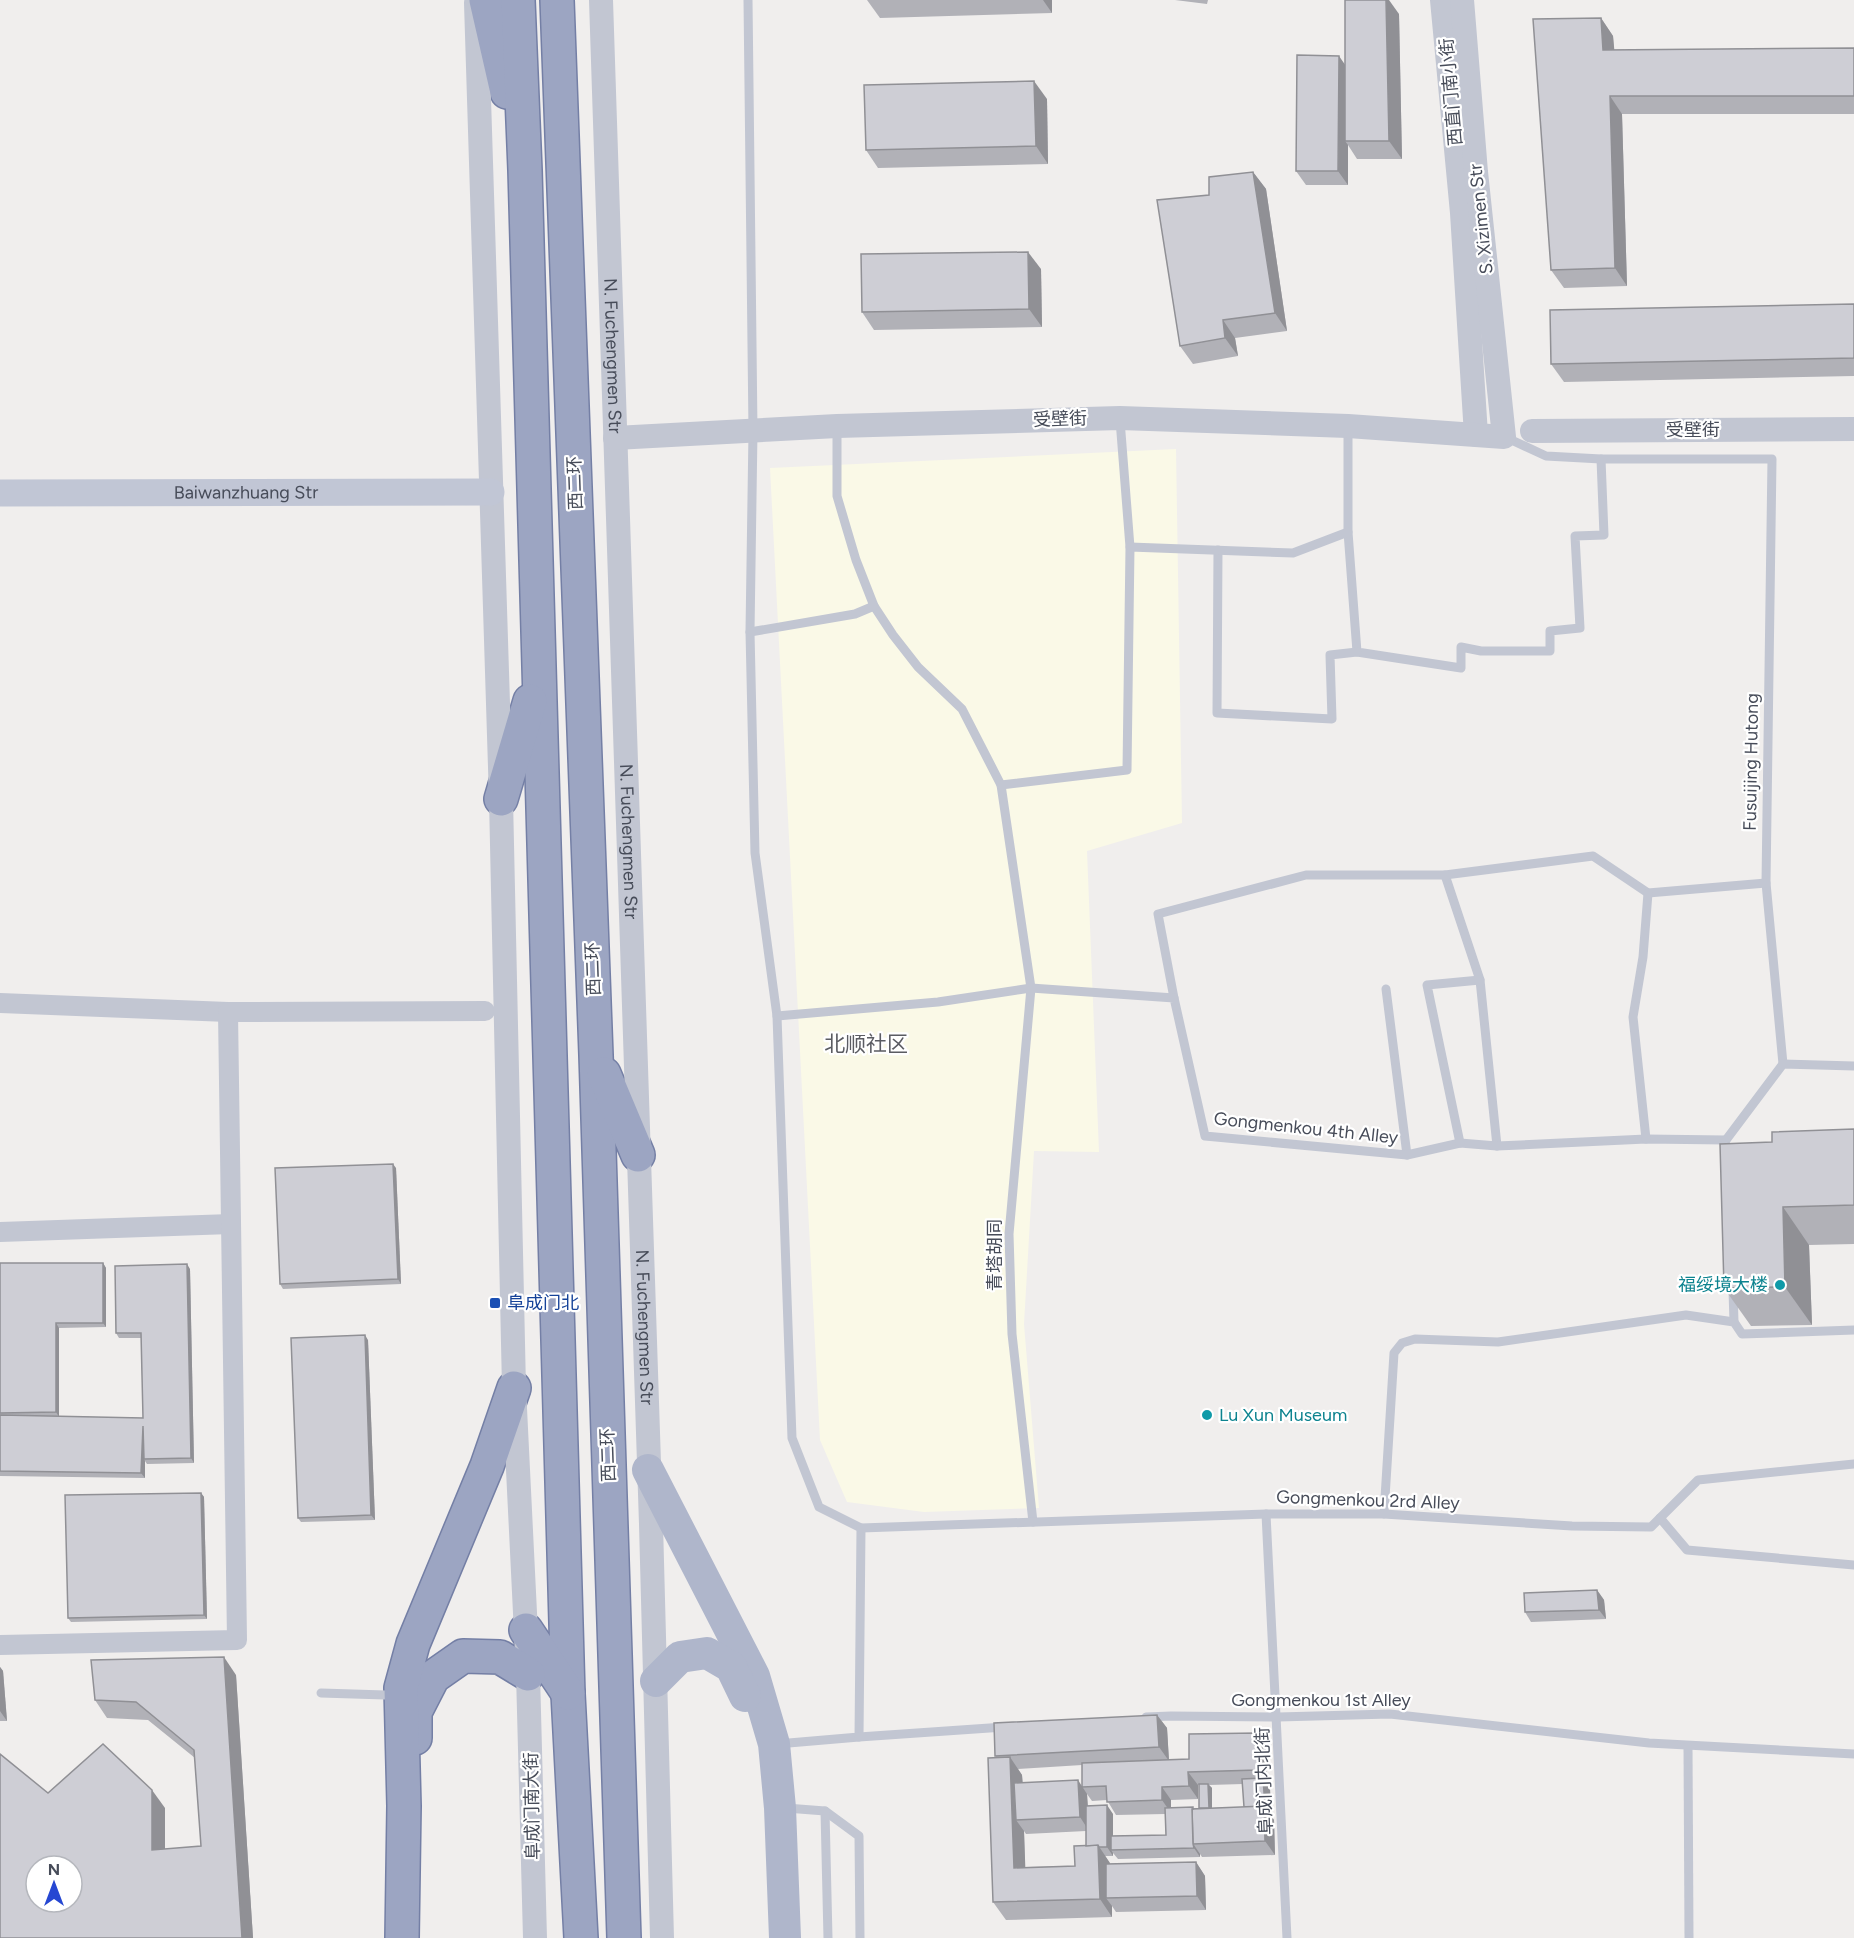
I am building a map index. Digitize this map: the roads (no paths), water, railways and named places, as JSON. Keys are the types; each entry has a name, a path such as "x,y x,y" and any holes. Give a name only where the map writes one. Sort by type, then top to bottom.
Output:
{"highway":[{"path":"486,0 525,170"},
{"path":"518,0 525,170 568,1694 581,1938"},
{"name":"西二环","path":"556,0 596,1055 624,1938"},
{"path":"563,168 578,0"},
{"path":"501,800 538,673"},
{"path":"596,1055 638,1155"},
{"path":"402,1938 404,1806 401,1688 413,1644 487,1466 514,1388"},
{"path":"526,1630 568,1694"},
{"path":"415,1938 415,1712 433,1677 463,1656 500,1657 528,1674"}],"main road":[{"name":"Baiwanzhuang Str","path":"0,493 491,492"},
{"path":"648,1470 754,1676 774,1744 785,1938"},
{"path":"656,1681 680,1657 707,1653 731,1667 747,1702 762,1754 771,1938"}],"street":[{"path":"476,0 501,800 514,1388 528,1674"},
{"name":"N. Fuchengmen Str","path":"600,0 656,1681"},
{"name":"西直门南小街","path":"1442,0 1462,213 1476,435"},
{"name":"S. Xizimen Str","path":"1462,0 1476,172 1504,437"},
{"name":"受壁街","path":"615,438 837,426 1120,418 1348,426 1504,437"},
{"name":"受壁街","path":"1532,430 1854,429"},
{"path":"0,1003 228,1012 485,1011"},
{"path":"0,1645 237,1640 228,1012"},
{"path":"0,1232 231,1224"},
{"name":"阜成门南大街","path":"528,1674 535,1938"},
{"path":"656,1681 662,1938"}],"lane":[{"path":"748,0 753,430 750,632 755,853 777,1016 792,1438 819,1507 861,1528 859,1737"},
{"path":"1000,785 1127,770 1130,547 1120,418"},
{"name":"青塔胡同","path":"837,426 837,496 856,560 874,606 918,667 962,709 1000,785 1031,988 1009,1234 1012,1334 1033,1522"},
{"path":"1348,426 1348,532 1357,652"},
{"path":"1218,550 1217,713 1332,719 1330,655 1357,652 1461,668 1461,648 1481,651 1550,651 1550,631 1580,628 1575,536 1604,535 1601,459 1546,456 1504,437"},
{"name":"Fusuijing Hutong","path":"1601,459 1772,459 1766,883 1783,1064"},
{"path":"1130,547 1293,553 1348,532"},
{"path":"750,632 855,614 874,606"},
{"path":"777,1016 938,1002 1031,988 1174,998 1158,914 1306,875 1445,875 1593,856 1648,893 1766,883"},
{"path":"1445,875 1480,980 1497,1146"},
{"path":"1646,1139 1633,1017 1643,957 1648,893"},
{"path":"1460,1143 1427,985 1480,980"},
{"path":"1386,989 1407,1155"},
{"name":"Gongmenkou 4th Alley","path":"1174,998 1205,1136 1407,1155 1460,1143 1497,1146 1646,1139 1726,1140"},
{"path":"1726,1152 1726,1140 1783,1064 1854,1066"},
{"path":"1732,1276 1734,1322 1742,1334 1854,1330"},
{"path":"1384,1514 1394,1353 1402,1343 1415,1339 1498,1342 1686,1315 1734,1322"},
{"name":"Gongmenkou 2rd Alley","path":"861,1528 1266,1514 1384,1514 1572,1526 1651,1527 1698,1480 1854,1464"},
{"name":"阜成门内北街","path":"1266,1514 1278,1717 1287,1938"},
{"path":"1660,1518 1687,1550 1854,1565"},
{"path":"321,1693 385,1695"},
{"name":"Gongmenkou 1st Alley","path":"1136,1718 1390,1714 1688,1746 1854,1754"},
{"path":"774,1744 1009,1727"},
{"path":"1688,1746 1689,1938"},
{"path":"776,1808 825,1810 859,1836 860,1938"},
{"path":"825,1810 828,1938"}],"place":[{"name":"福绥境大楼","path":"1780,1285"},
{"name":"阜成门北","path":"495,1303"},
{"name":"Lu Xun Museum","path":"1207,1415"}],"district":[{"name":"北顺社区","path":"866,1043"}]}
